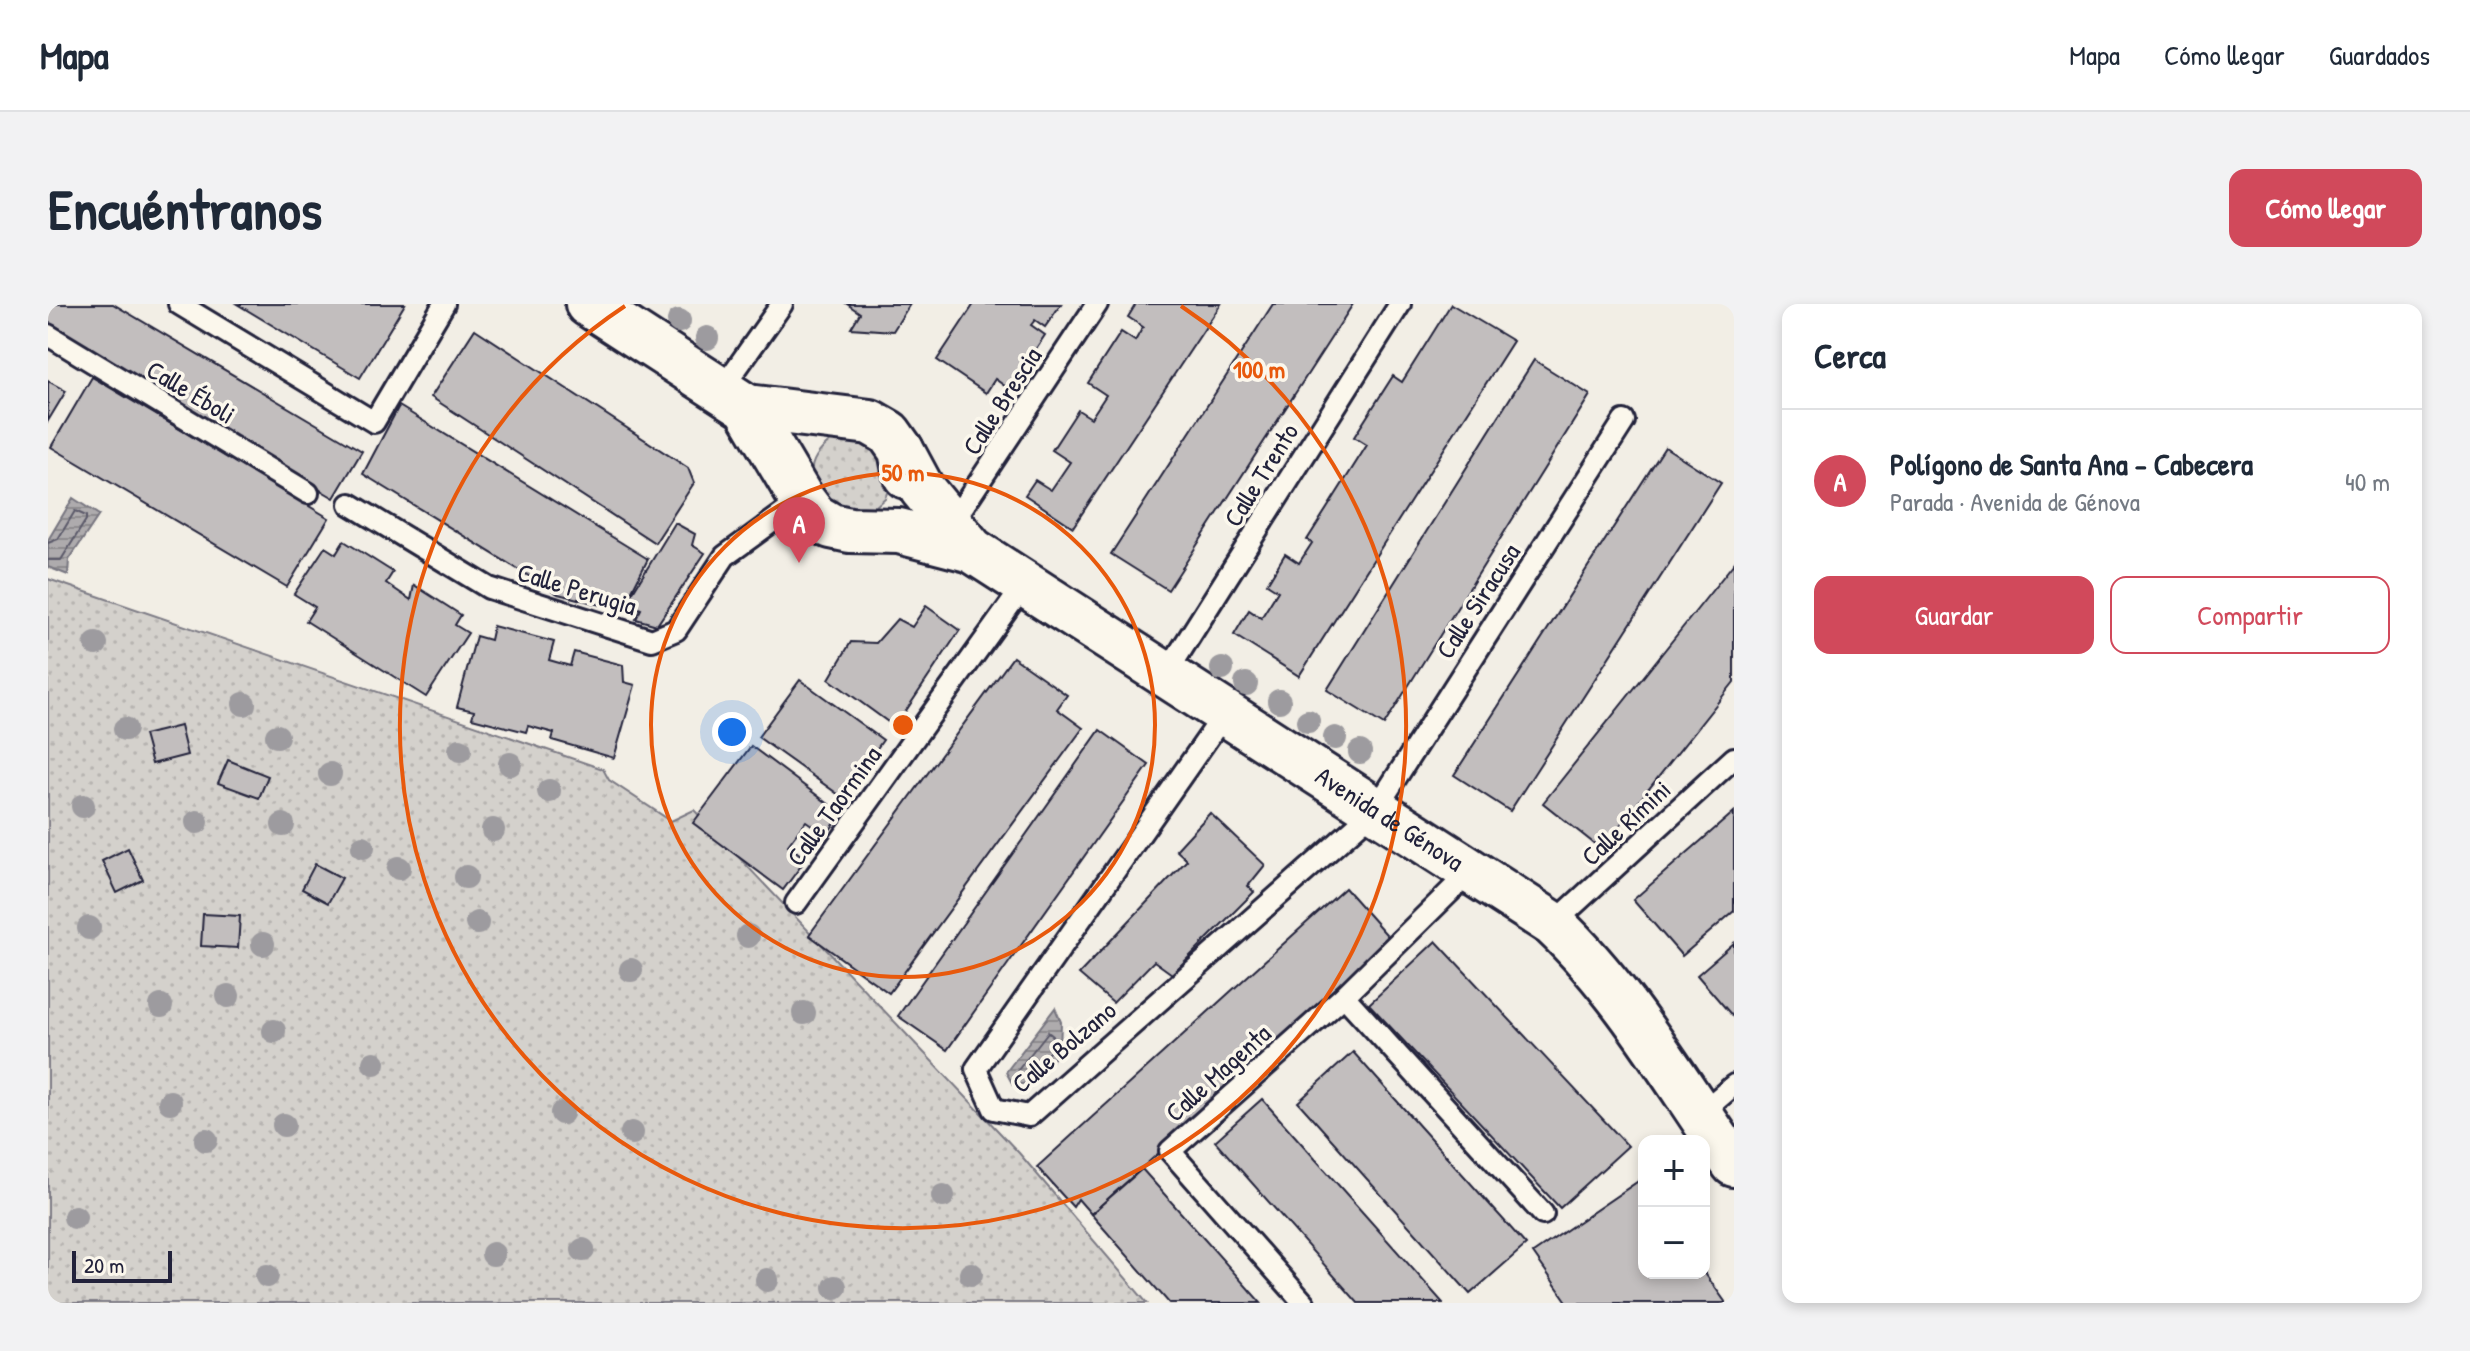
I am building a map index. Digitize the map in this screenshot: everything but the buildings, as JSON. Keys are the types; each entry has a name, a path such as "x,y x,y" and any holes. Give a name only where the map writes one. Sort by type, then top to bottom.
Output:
{"street":[{"name":"Avenida de Génova","path":"588,304 734,398 870,422 889,433 922,489 961,538 1025,584 1553,924 1585,956 1624,1003 1734,1164"},
{"name":"Avenida de Génova","path":"734,398 802,500 822,521 850,530 899,531 961,538"},
{"path":"802,500 796,485 796,469 803,447 819,429 849,419"},
{"path":"850,530 869,527 885,518 898,504 905,487 907,468 901,450"}],"lane":[{"path":"179,304 374,422 444,304"},
{"path":"734,398 782,304"},
{"name":"Calle Brescia","path":"961,538 1097,304"},
{"name":"Calle Trento","path":"1166,674 1400,304"},
{"name":"Calle Éboli","path":"48,335 308,493"},
{"name":"Calle Siracusa","path":"1376,809 1624,421"},
{"name":"Calle Perugia","path":"350,504 489,588 652,640 676,630 725,556 802,500"},
{"name":"Calle Taormina","path":"796,903 1025,584"},
{"name":"Calle Bolzano","path":"1226,712 976,1069 994,1109 1029,1116 1376,809"},
{"name":"Calle Rímini","path":"1553,924 1734,758"},
{"name":"Calle Magenta","path":"1304,1303 1170,1151 1344,996 1472,870"},
{"path":"1344,996 1543,1214"},
{"path":"1699,1115 1734,1085"}],"shaded area":[{"path":"833,439 879,446 890,485 885,498 874,508 861,514 831,509 818,489 812,465"},
{"path":"48,579 603,769 609,780 671,821 694,810 1019,1153 1147,1303 48,1303"}],"water":[{"path":"73,498 99,515 69,560 68,575 48,567 48,540"},
{"path":"1055,1008 1061,1022 1060,1052 1030,1083 1013,1085 1006,1072"}],"place":[{"name":"Polígono de Santa Ana - Cabecera","path":"799,563"}]}
